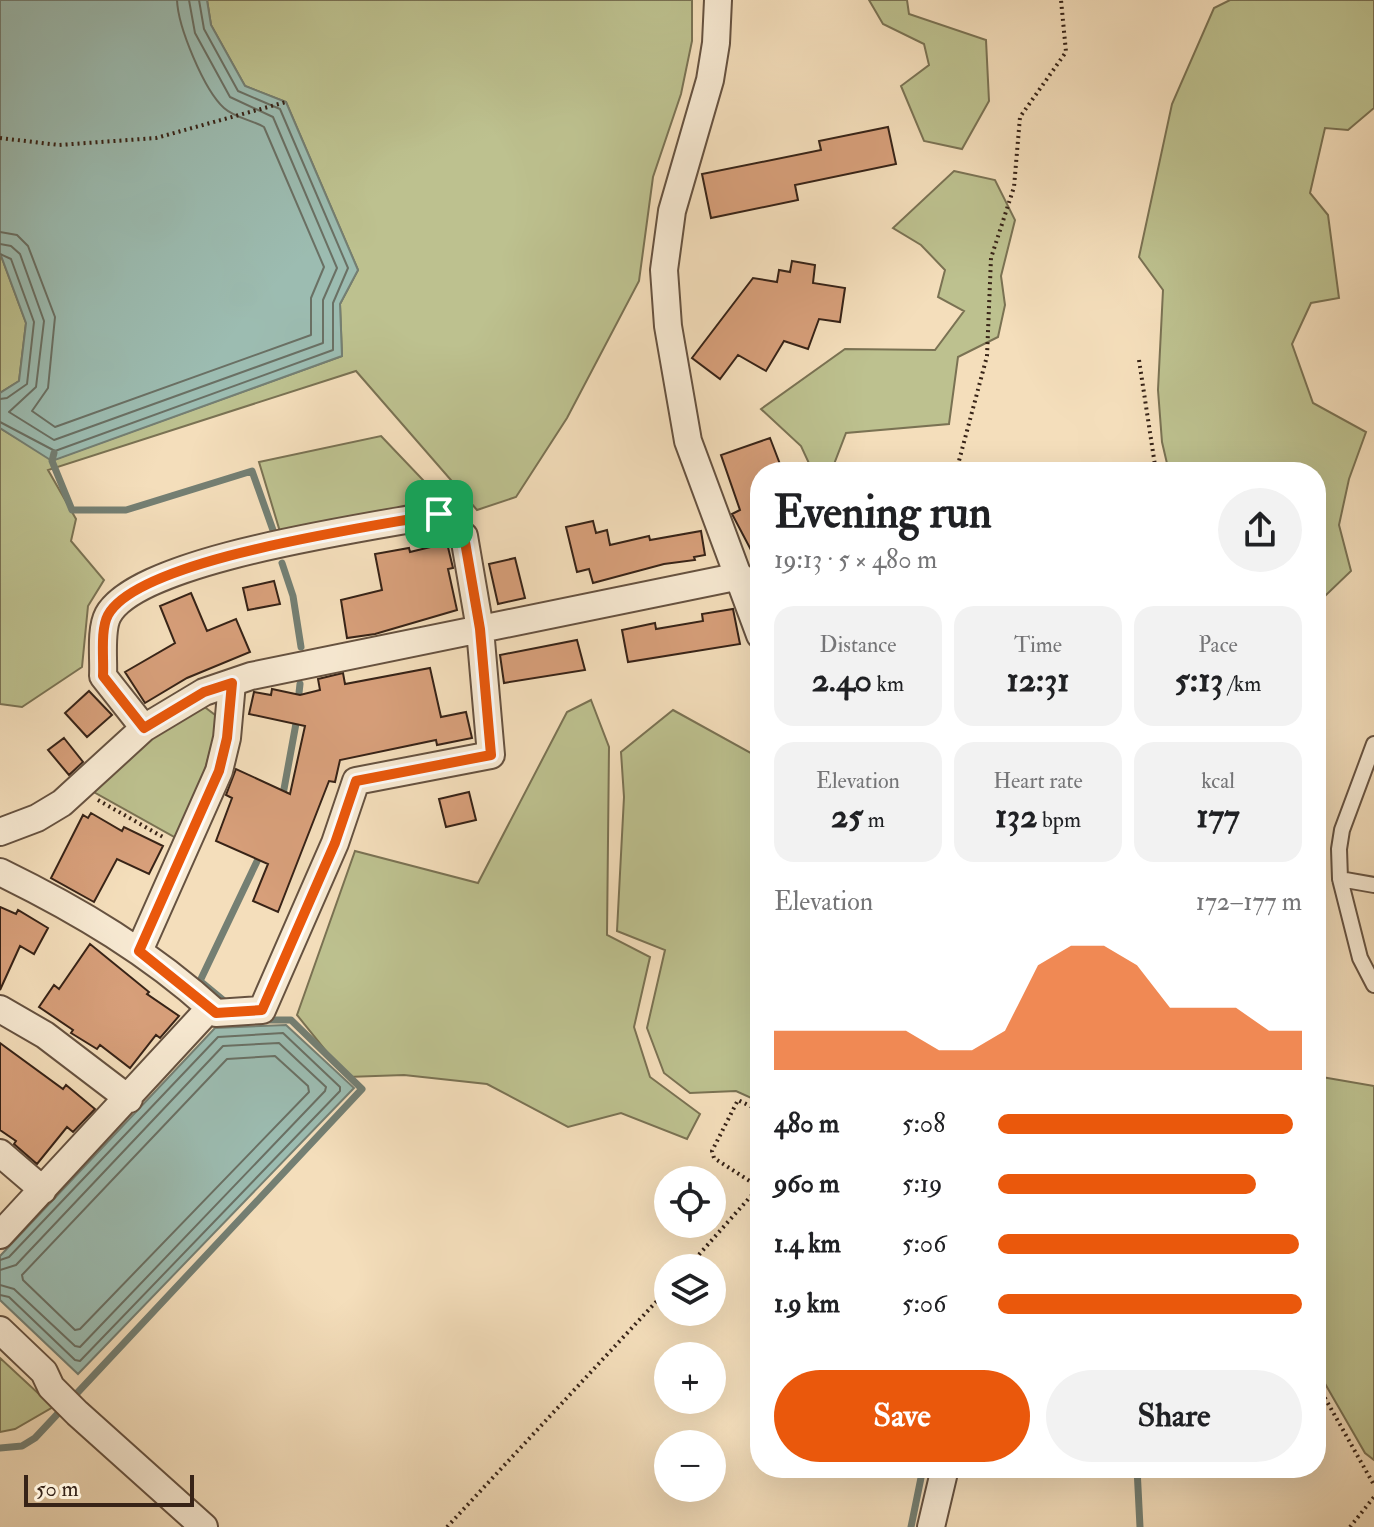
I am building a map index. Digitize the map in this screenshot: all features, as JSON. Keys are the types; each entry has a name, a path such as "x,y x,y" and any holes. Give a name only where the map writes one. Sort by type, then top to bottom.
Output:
{"street":[{"path":"718,0 710,80 672,211 664,270 668,326 685,431 750,606"},
{"path":"0,872 62,902 139,951 213,1011 262,1010 335,843 356,781 491,755 480,629 464,536 439,514 206,562 162,578 120,599 106,617 103,676 144,728"},
{"path":"0,832 37,818 78,789 144,728 204,692 251,676 740,576"},
{"path":"139,951 219,771 227,738 232,683"},
{"path":"0,1009 45,1035 129,1099"},
{"path":"0,1235 213,1011"},
{"path":"0,1153 43,1190"},
{"path":"0,1330 44,1372 51,1387 77,1413 204,1527"},
{"path":"931,1527 943,1478"}],"lane":[{"path":"1374,744 1370,766 1342,830 1339,849 1340,879 1360,958 1374,985"},
{"path":"1340,879 1374,885"}],"path":[{"path":"959,462 987,356 991,258 1014,187 1020,117 1066,52 1061,0"},
{"path":"0,138 59,145 156,138 286,102"},
{"path":"1139,360 1154,462"},
{"path":"78,789 186,849"},
{"path":"750,1106 738,1100 712,1151 714,1158 750,1181"},
{"path":"699,1254 750,1197"},
{"path":"447,1527 654,1304"},
{"path":"1326,1400 1374,1485"},
{"path":"1350,1527 1374,1497"}],"green space":[{"path":"207,0 692,0 692,41 681,94 653,177 639,281 567,418 516,497 477,510 356,371 48,470 76,519 71,541 104,580 88,606 82,667 22,707 0,704 0,428 53,460 342,356 340,304 358,270 286,102 245,86 211,25"},
{"path":"869,0 907,0 909,14 986,40 989,101 962,149 924,141 901,86 929,65 924,44 883,24"},
{"path":"1230,0 1374,0 1374,108 1348,130 1325,128 1310,193 1328,215 1339,298 1311,303 1292,344 1313,403 1366,432 1349,479 1339,525 1351,571 1326,595 1326,462 1167,462 1162,442 1158,390 1163,290 1139,257 1172,104 1214,8"},
{"path":"954,171 995,180 1015,220 1001,276 1005,305 998,337 958,357 949,424 846,433 835,462 808,462 801,446 761,409 845,349 935,350 964,311 938,297 945,270 921,245 893,228"},
{"path":"0,253 26,323 19,381 0,393"},
{"path":"381,436 445,503 281,535 259,462"},
{"path":"591,700 609,747 607,935 650,957 634,1027 650,1077 700,1114 687,1139 621,1113 568,1127 487,1084 404,1075 347,1077 297,1015 355,851 478,883 567,712"},
{"path":"202,705 219,718 203,777 178,839 92,791 156,732"},
{"path":"673,710 750,752 750,1097 736,1091 690,1093 664,1073 647,1028 665,950 617,931 624,797 621,752"},
{"path":"1326,1078 1374,1086 1374,1460 1365,1453 1326,1385"},
{"path":"0,1358 53,1407 15,1429 0,1432"}],"water":[{"path":"0,0 207,0 211,25 245,86 286,102 358,270 340,304 342,356 52,461 0,428 0,393 19,381 26,323 0,253"},
{"path":"286,1025 354,1088 78,1374 0,1300 0,1256 215,1028"}],"building":[{"path":"888,127 896,164 795,185 798,200 711,218 702,174 821,150 819,141"},
{"path":"792,261 815,265 813,283 845,288 840,322 819,319 808,349 784,341 766,371 738,355 720,379 692,358 753,278 777,282 779,270 790,272"},
{"path":"770,438 779,462 750,462 750,548 732,514 740,510 721,455"},
{"path":"593,521 596,533 607,530 610,545 649,536 650,540 701,531 705,555 694,557 695,560 664,564 593,583 589,569 577,572 566,527"},
{"path":"447,543 453,568 448,569 457,610 375,634 347,638 341,600 382,590 375,554 409,548 410,552"},
{"path":"515,558 525,598 498,604 489,564"},
{"path":"274,581 280,604 248,610 243,588"},
{"path":"191,593 207,631 236,619 250,652 187,678 145,703 125,672 175,643 160,606"},
{"path":"733,609 740,644 628,662 622,630 655,623 656,629 703,621 702,614"},
{"path":"577,640 585,670 504,683 500,655"},
{"path":"430,668 441,717 466,712 472,738 437,745 436,740 340,760 335,782 329,781 278,912 253,901 268,864 216,841 232,798 226,795 236,769 290,794 305,726 249,714 254,692 271,695 272,689 300,695 320,690 318,679 343,673 345,684"},
{"path":"89,691 112,715 87,737 65,713"},
{"path":"64,738 83,762 69,775 48,750"},
{"path":"469,792 476,820 446,827 439,799"},
{"path":"91,813 122,831 124,827 163,846 149,874 117,859 94,902 51,878 83,815 88,818"},
{"path":"0,907 16,914 18,910 48,928 34,954 20,946 0,990"},
{"path":"90,944 149,992 147,994 179,1016 160,1038 156,1035 130,1068 100,1045 97,1049 71,1033 73,1030 39,1007 54,985 59,989"},
{"path":"0,1043 63,1089 66,1085 95,1109 73,1132 67,1127 37,1164 14,1144 16,1141 0,1130"}],"waterway":[{"path":"54,453 52,461 72,510 126,510 252,471 274,533"},
{"path":"282,563 293,596 301,647"},
{"path":"298,702 300,684"},
{"path":"282,800 297,718"},
{"path":"229,1005 200,981 261,853"},
{"path":"0,1448 22,1446 35,1438 362,1089 291,1020 260,1020"},
{"path":"911,1527 921,1478"},
{"path":"1138,1478 1140,1527"}],"route":[{"path":"439,514 464,536 480,629 491,755 356,781 335,843 262,1010 216,1013 139,951 219,771 227,738 232,683 204,692 144,728 103,676 106,617 120,599 162,578 206,562 439,514"}]}
